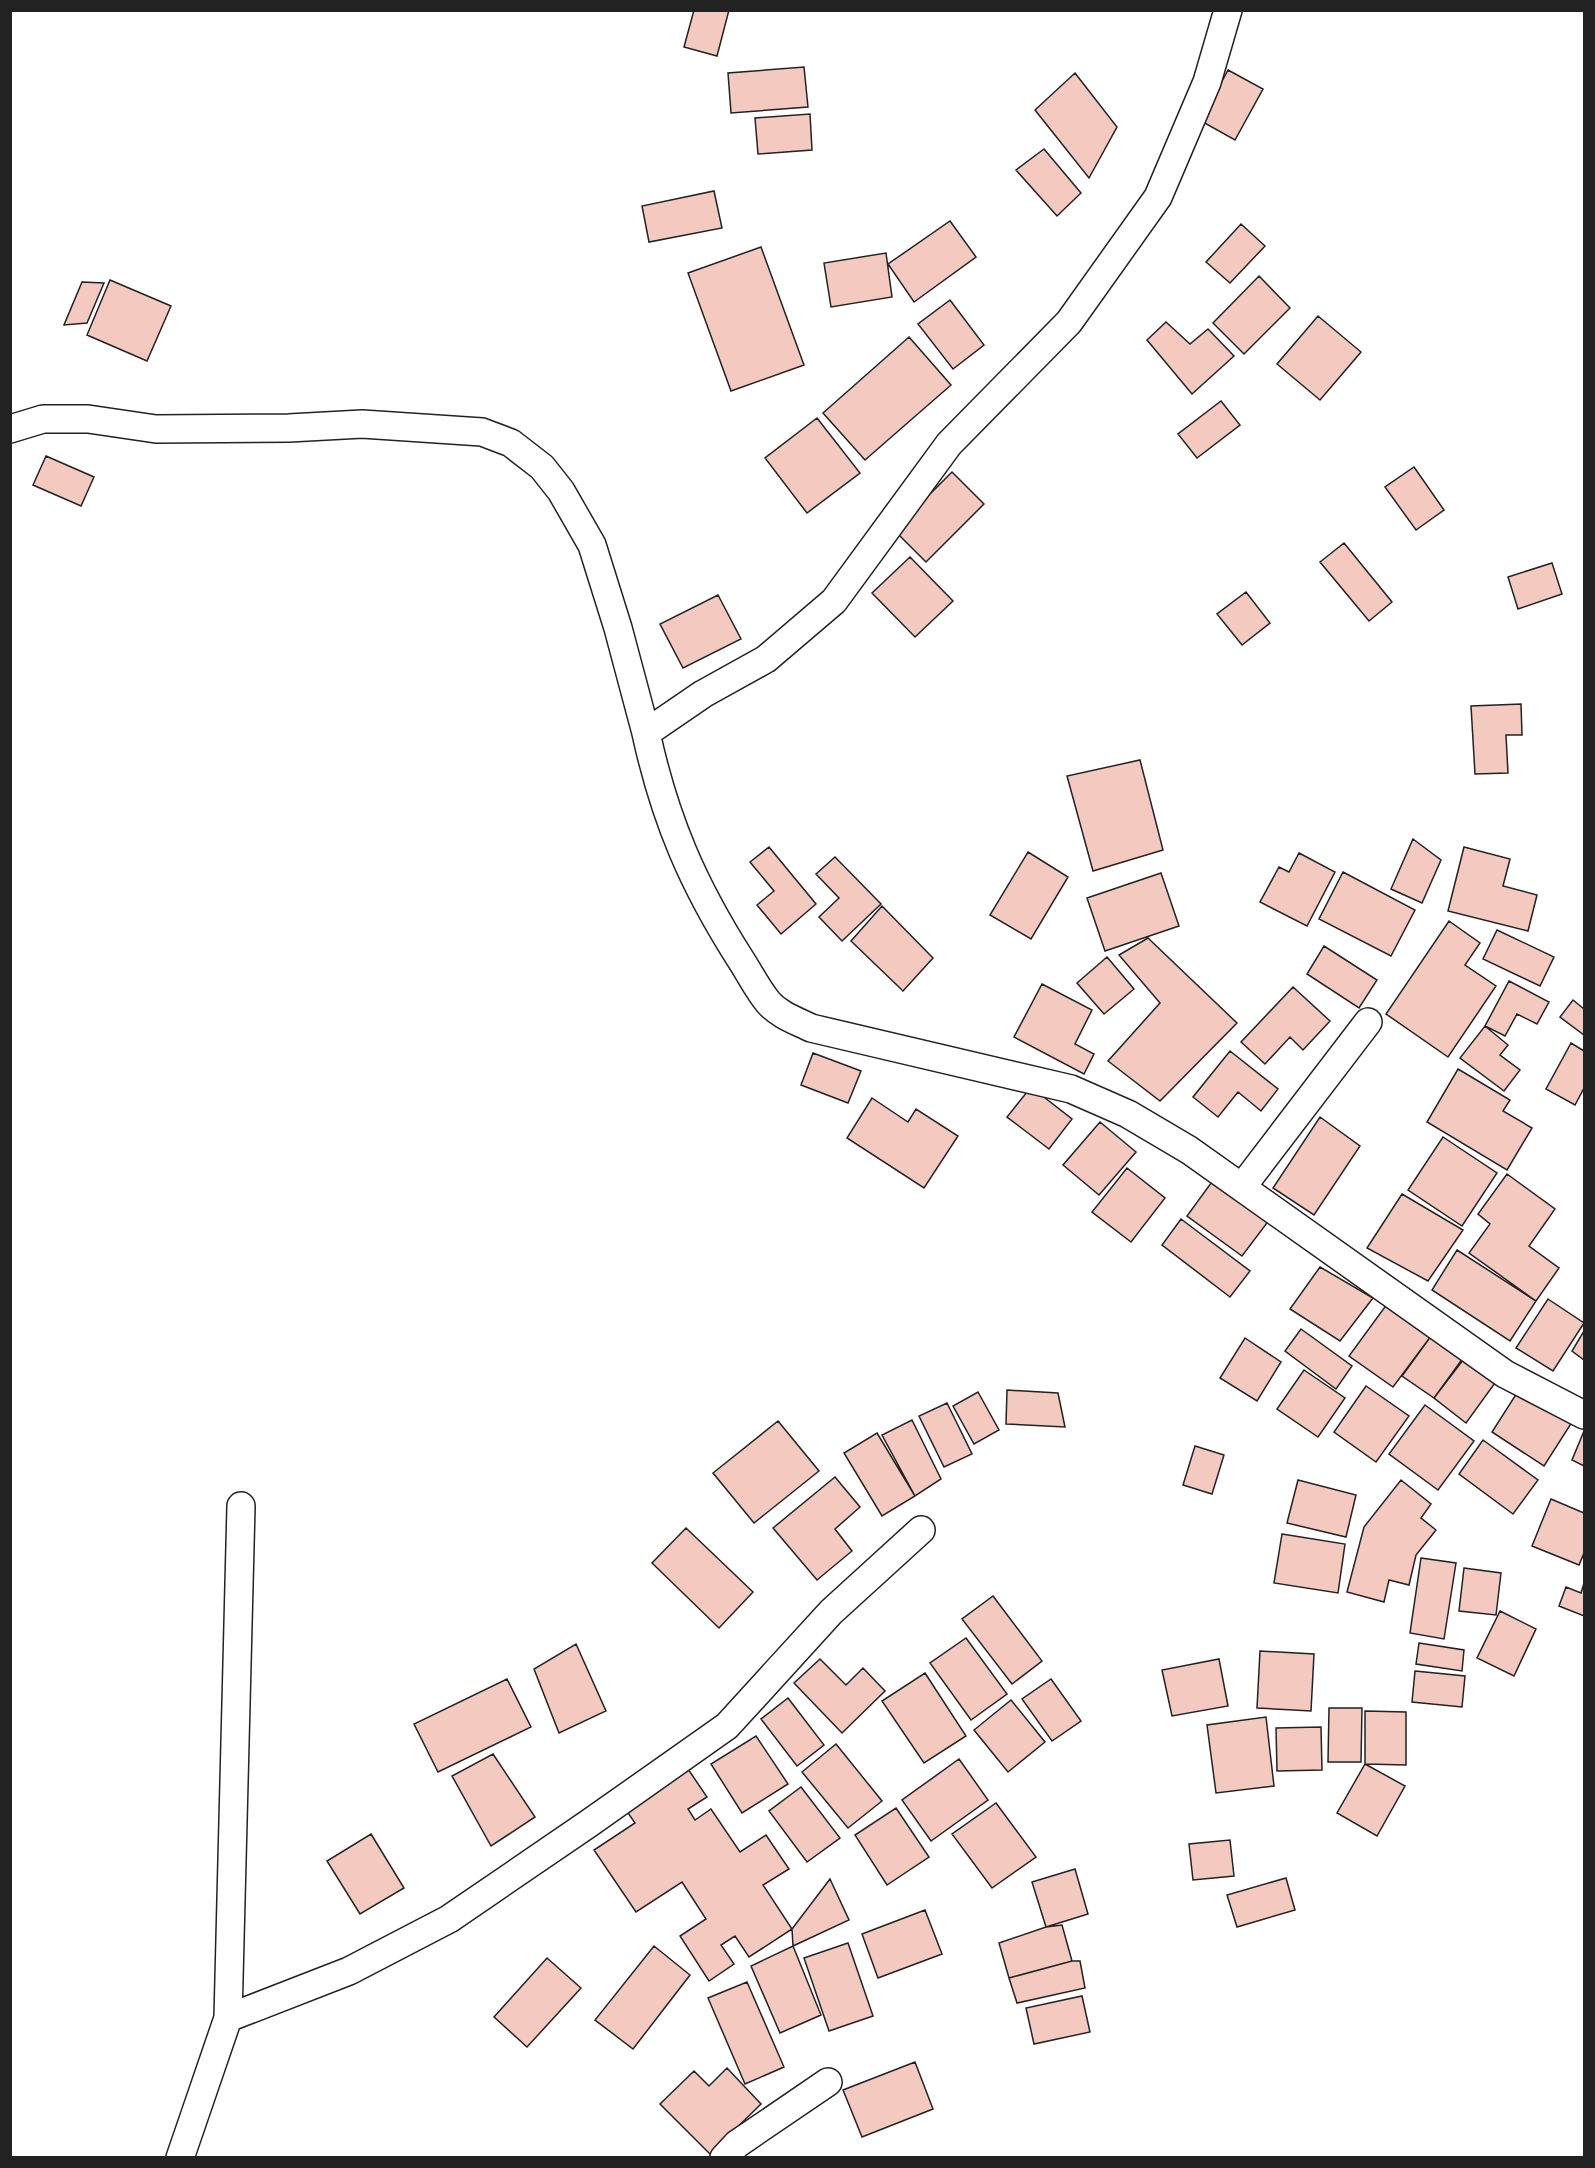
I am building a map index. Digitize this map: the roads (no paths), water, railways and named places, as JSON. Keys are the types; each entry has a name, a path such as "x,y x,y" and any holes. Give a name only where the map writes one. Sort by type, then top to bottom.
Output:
{"street":[{"path":"646,733 702,694 766,659 834,601 949,444 1069,322 1158,197 1207,82 1228,10"},
{"path":"10,429 43,419 88,419 156,429 289,428 362,424 482,432 504,440 527,453 542,467 561,491 592,545 618,628 670,826 709,911 769,1004 788,1018 811,1028 1071,1089 1138,1120 1189,1150 1505,1374 1584,1415"},
{"path":"1242,1187 1368,1022"},
{"path":"180,2157 228,2018 241,1506"},
{"path":"228,2018 349,1971 449,1919 727,1726 831,1612 921,1530"},
{"path":"724,2157 737,2144 828,2082"}]}
